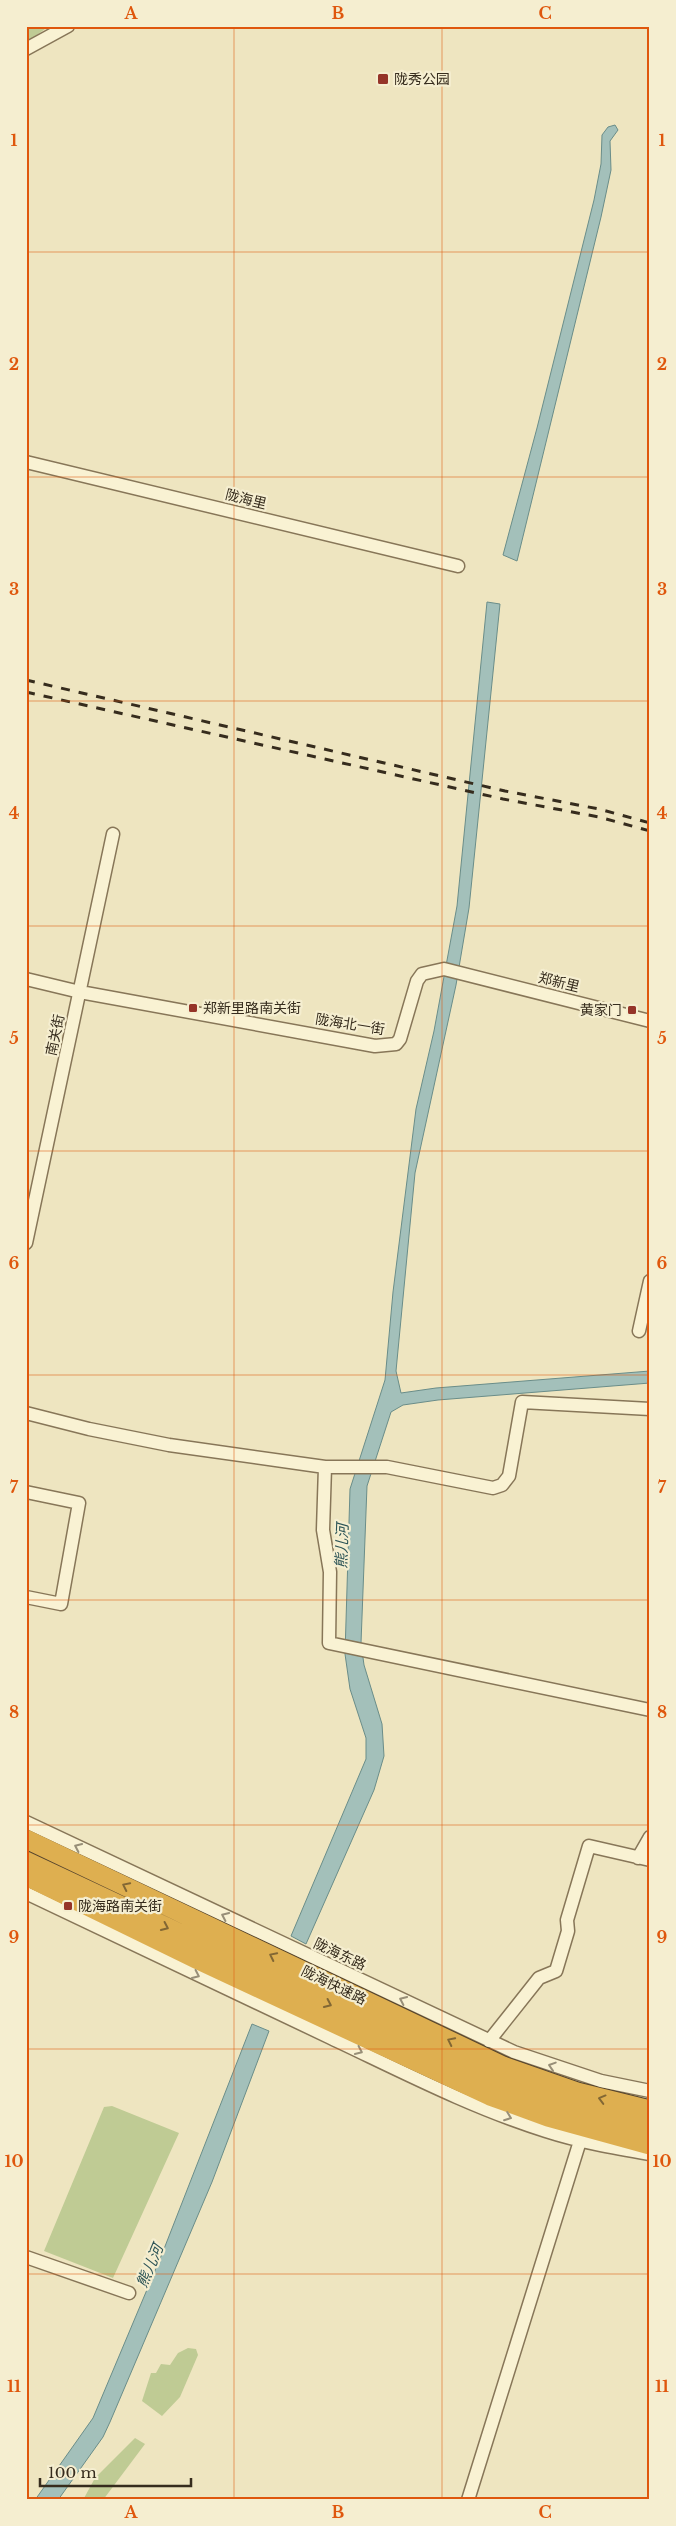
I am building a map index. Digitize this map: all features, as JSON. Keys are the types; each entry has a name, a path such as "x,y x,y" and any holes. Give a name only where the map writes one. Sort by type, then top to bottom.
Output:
{"highway":[{"name":"陇海快速路","path":"26,1839 503,2066 577,2092 650,2110"},
{"name":"陇海快速路","path":"26,1861 497,2082 569,2106 650,2127"},
{"path":"26,1876 196,1960 508,2103 548,2117 650,2145"}],"street":[{"path":"26,49 68,26"},
{"name":"陇海里","path":"26,462 458,566"},
{"name":"南关街","path":"26,1243 113,834"},
{"name":"陇海北一街","path":"26,979 80,992 387,1046 396,1044 400,1039 416,981 422,974 444,969"},
{"name":"郑新里","path":"444,969 650,1021"},
{"path":"639,1332 650,1281"},
{"path":"26,1412 89,1429 169,1445 325,1467 348,1465 387,1466 494,1488 502,1485 508,1476 522,1402 650,1408"},
{"path":"325,1467 323,1530 330,1572 329,1644 342,1644 650,1710"},
{"path":"26,1492 80,1503 61,1604 26,1597"},
{"name":"陇海东路","path":"26,1822 549,2066 601,2081 650,2091"},
{"path":"490,2040 540,1978 556,1971 568,1930 567,1920 588,1846 644,1859 650,1837"},
{"path":"26,1893 422,2081 537,2128 580,2141 650,2154"},
{"path":"468,2500 580,2141"},
{"path":"26,2257 129,2294"}],"green space":[{"path":"26,26 49,26 26,43"},
{"path":"112,2106 179,2133 113,2278 44,2251 104,2107"},
{"path":"188,2348 196,2349 198,2355 180,2397 162,2416 142,2401 151,2373 156,2373 161,2364 170,2365 178,2353"},
{"path":"135,2438 145,2444 103,2500 83,2500 95,2478"}],"water":[{"path":"615,125 618,130 610,141 611,170 601,217 517,561 503,555 594,200 601,164 602,135 608,127"},
{"path":"487,602 500,604 469,908 456,985 415,1173 396,1371 401,1393 436,1388 650,1371 650,1383 438,1400 403,1405 391,1412 367,1486 361,1643 364,1665 382,1724 384,1756 374,1790 306,1944 291,1936 366,1759 366,1738 350,1689 345,1654 350,1489 385,1380 393,1292 416,1109 434,1031 457,906"},
{"path":"252,2024 269,2031 212,2182 110,2422 103,2437 58,2500 35,2500 93,2418 162,2254"}],"railway":[{"path":"26,680 505,791 599,809 650,823"},
{"path":"26,692 503,799 599,817 650,831"}],"place":[{"name":"陇秀公园","path":"383,79"},
{"name":"郑新里路南关街","path":"193,1008"},
{"name":"黄家门","path":"632,1010"},
{"name":"陇海路南关街","path":"68,1906"}],"water label":[{"name":"熊儿河","path":"342,1546"},
{"name":"熊儿河","path":"150,2266"}]}
